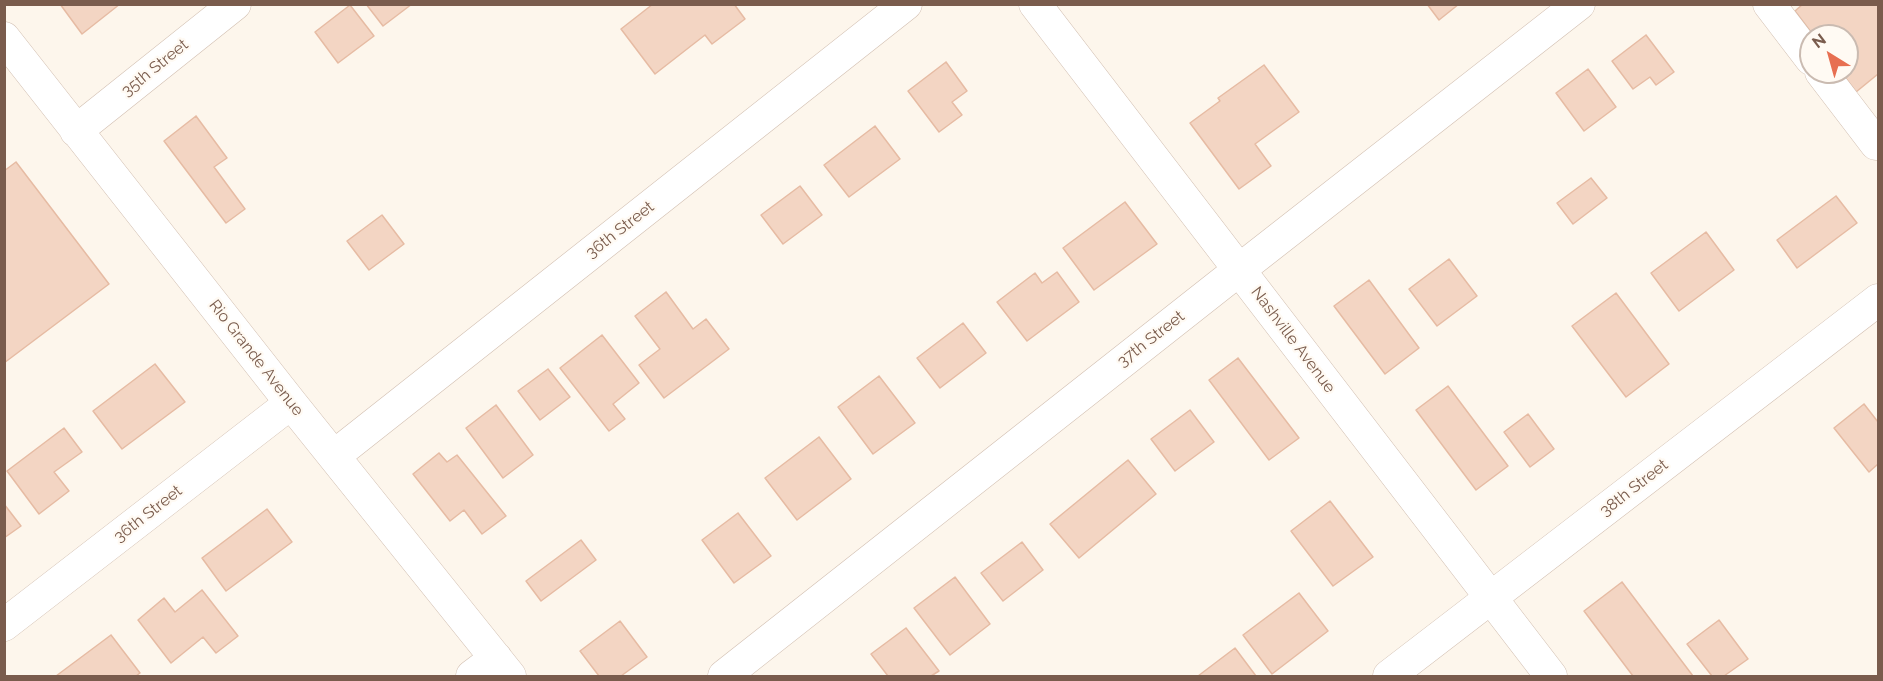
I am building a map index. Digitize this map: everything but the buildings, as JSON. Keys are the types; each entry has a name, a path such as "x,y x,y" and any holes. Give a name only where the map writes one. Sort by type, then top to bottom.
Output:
{"street":[{"name":"35th Street","path":"76,131 235,4"},
{"name":"36th Street","path":"334,456 906,4"},
{"name":"Nashville Avenue","path":"1035,4 1551,676"},
{"name":"37th Street","path":"724,676 1579,4"},
{"path":"1769,4 1799,43"},
{"name":"Rio Grande Avenue","path":"4,38 334,456 493,670"},
{"path":"1830,84 1878,144"},
{"name":"38th Street","path":"1389,676 1878,300"},
{"name":"36th Street","path":"4,625 291,404"}]}
